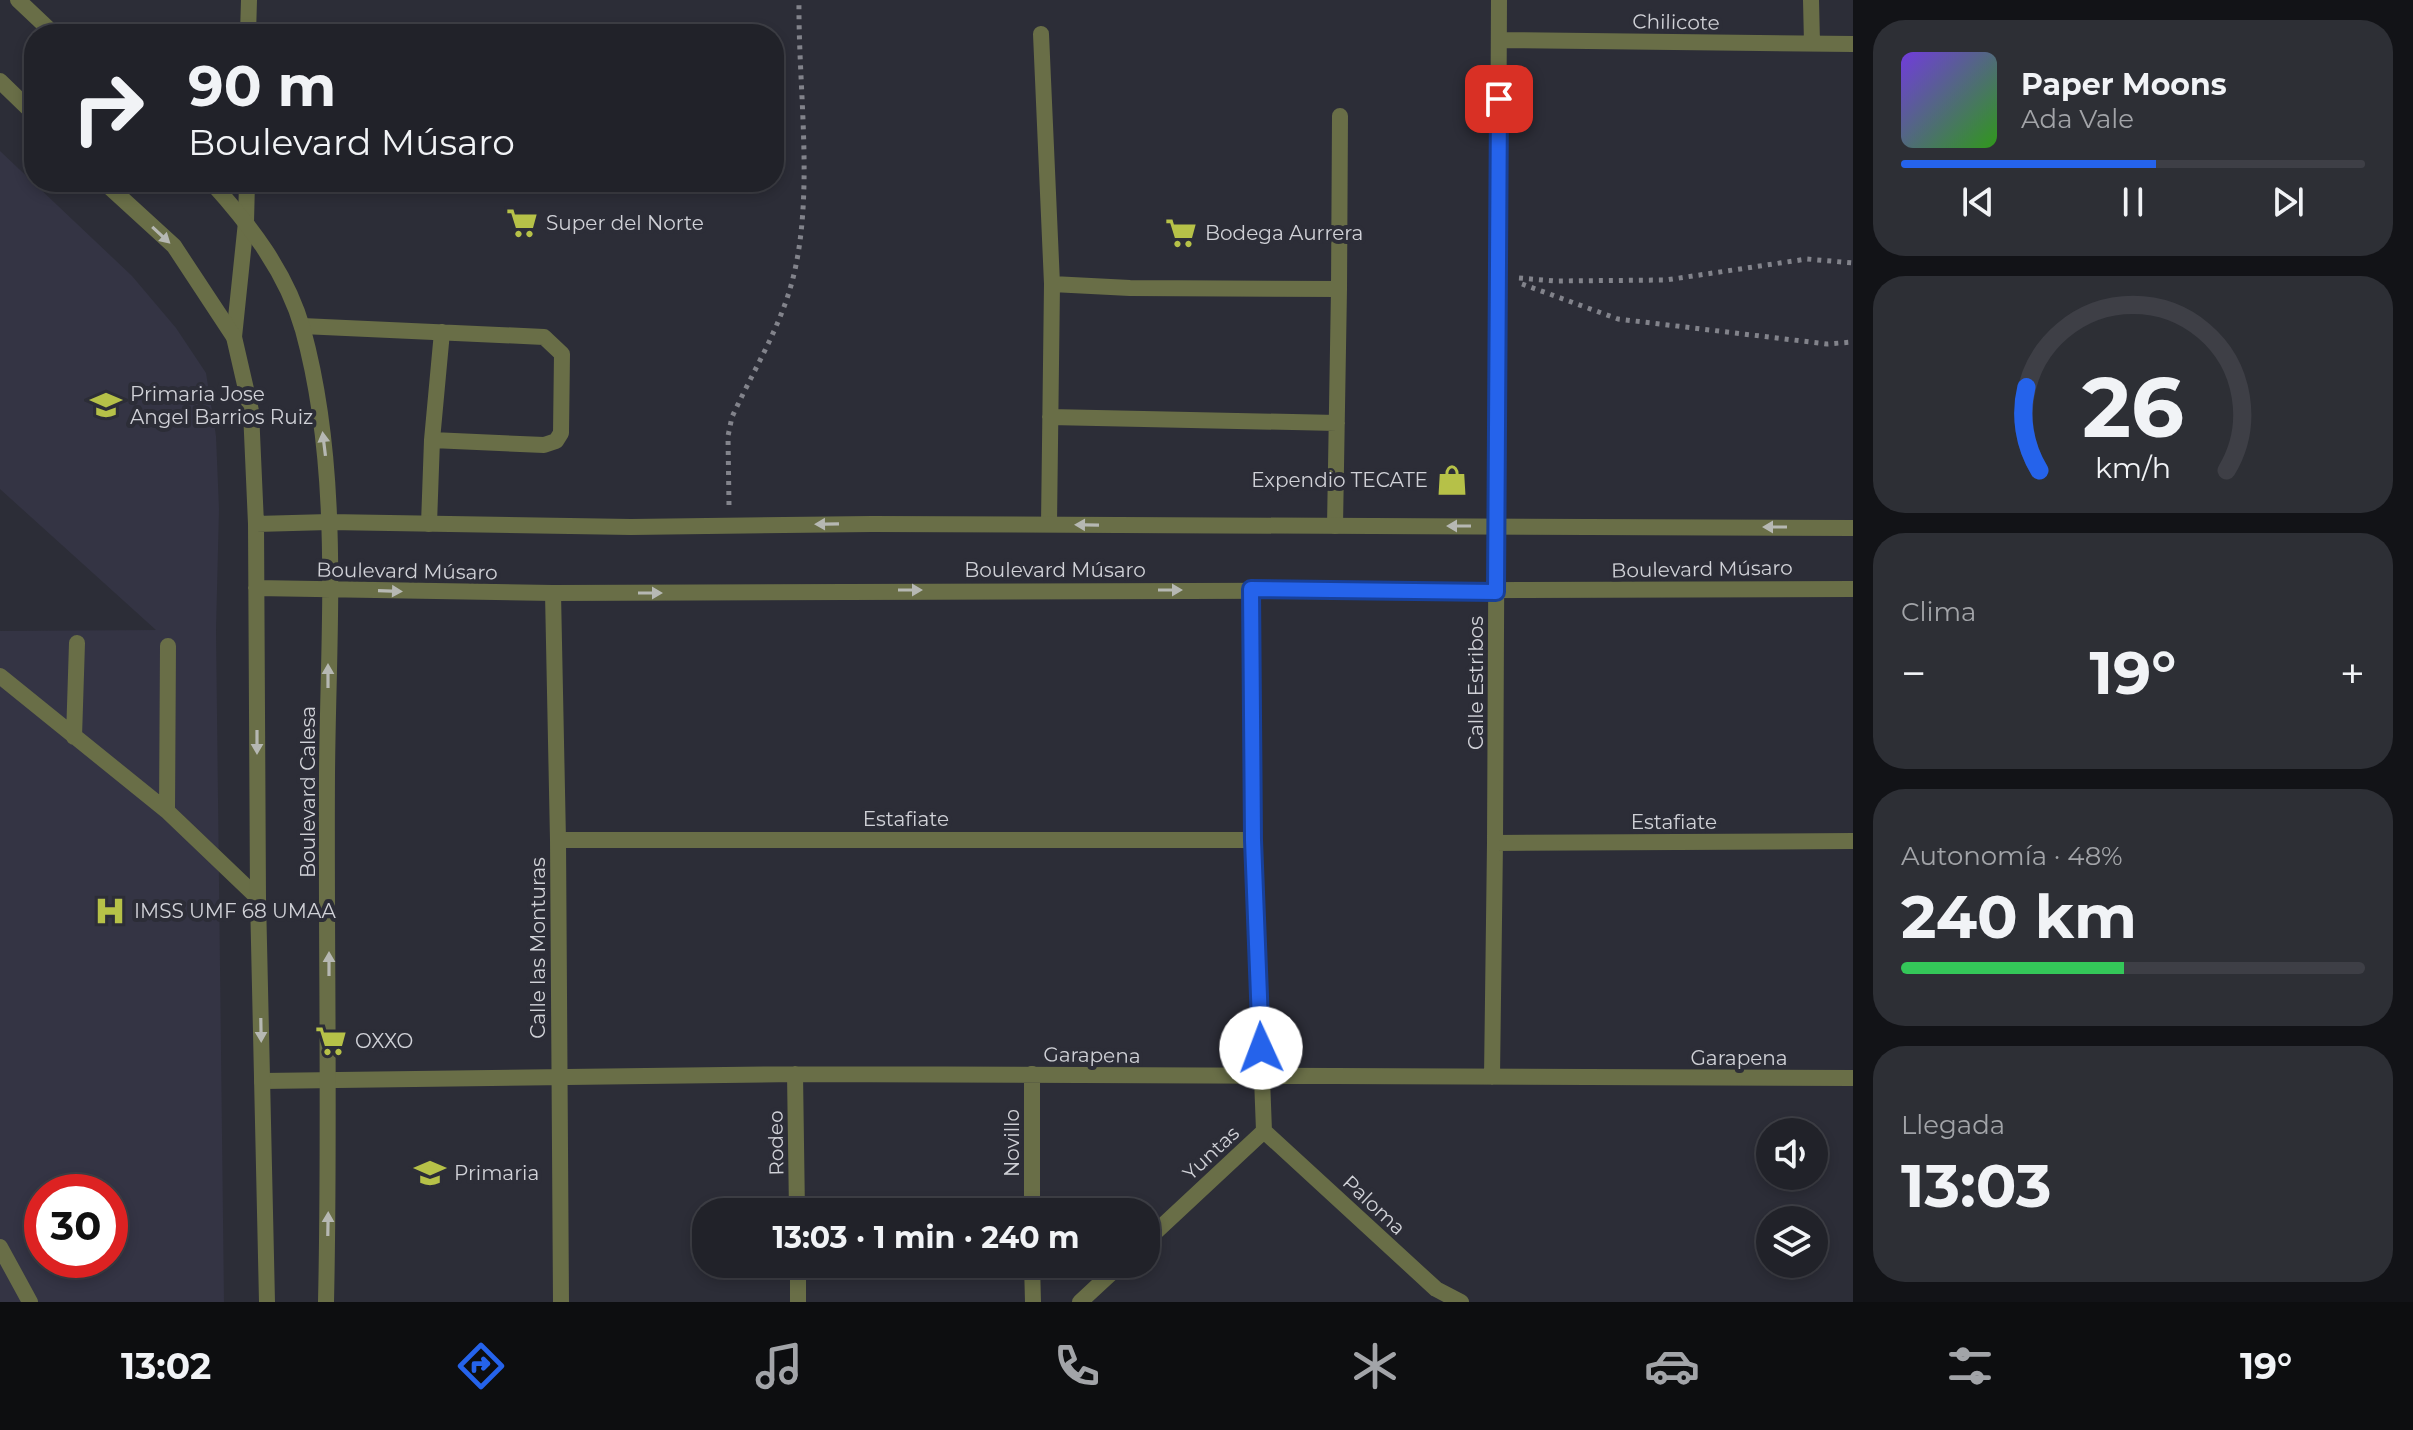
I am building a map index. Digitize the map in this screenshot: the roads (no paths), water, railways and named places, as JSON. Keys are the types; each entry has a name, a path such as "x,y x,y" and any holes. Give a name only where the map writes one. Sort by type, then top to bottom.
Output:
{"street":[{"path":"18,0 43,24"},
{"path":"248,24 249,0"},
{"name":"Calle Estribos","path":"1492,1077 1499,0"},
{"path":"1811,0 1812,43"},
{"path":"1041,34 1052,284 1049,524"},
{"name":"Chilicote","path":"1499,40 1853,44"},
{"path":"0,81 24,104"},
{"path":"1335,526 1340,116"},
{"path":"115,192 174,246 234,337"},
{"name":"Boulevard Calesa","path":"220,192 246,222 279,272 302,326 317,387 326,456 329,522 330,1080 326,1302"},
{"path":"247,192 234,337 251,411 256,524 258,898 267,1302"},
{"path":"1052,284 1130,288 1339,289"},
{"path":"302,326 544,337 562,354 561,433 556,441 544,445 432,440"},
{"path":"429,524 432,440 442,332"},
{"path":"1050,417 1337,423"},
{"name":"Boulevard Músaro","path":"256,524 1853,528"},
{"name":"Boulevard Músaro","path":"256,588 553,593 1853,589"},
{"name":"Yuntas","path":"1160,1228 1264,1131 1253,840 1251,589"},
{"name":"Calle las Monturas","path":"553,593 561,1302"},
{"path":"74,737 77,643"},
{"path":"167,811 168,646"},
{"path":"0,676 167,811 258,898"},
{"name":"Estafiate","path":"558,840 1253,840"},
{"name":"Estafiate","path":"1495,843 1853,841"},
{"name":"Garapena","path":"262,1081 795,1074 1853,1078"},
{"name":"Rodeo","path":"795,1074 797,1198"},
{"name":"Novillo","path":"1032,1074 1032,1198"},
{"name":"Paloma","path":"1264,1131 1436,1289 1461,1302"},
{"path":"0,1247 30,1302"},
{"path":"798,1278 798,1302"},
{"path":"1032,1278 1033,1302"},
{"path":"1080,1302 1106,1278"},
{"path":"1423,1302 1436,1289"}],"place":[{"name":"Super del Norte","path":"522,223"},
{"name":"Bodega Aurrera","path":"1181,233"},
{"name":"Primaria Jose Angel Barrios Ruiz","path":"106,405"},
{"name":"Expendio TECATE","path":"1452,480"},
{"name":"IMSS UMF 68 UMAA","path":"110,911"},
{"name":"OXXO","path":"331,1041"},
{"name":"Primaria","path":"430,1173"}]}
